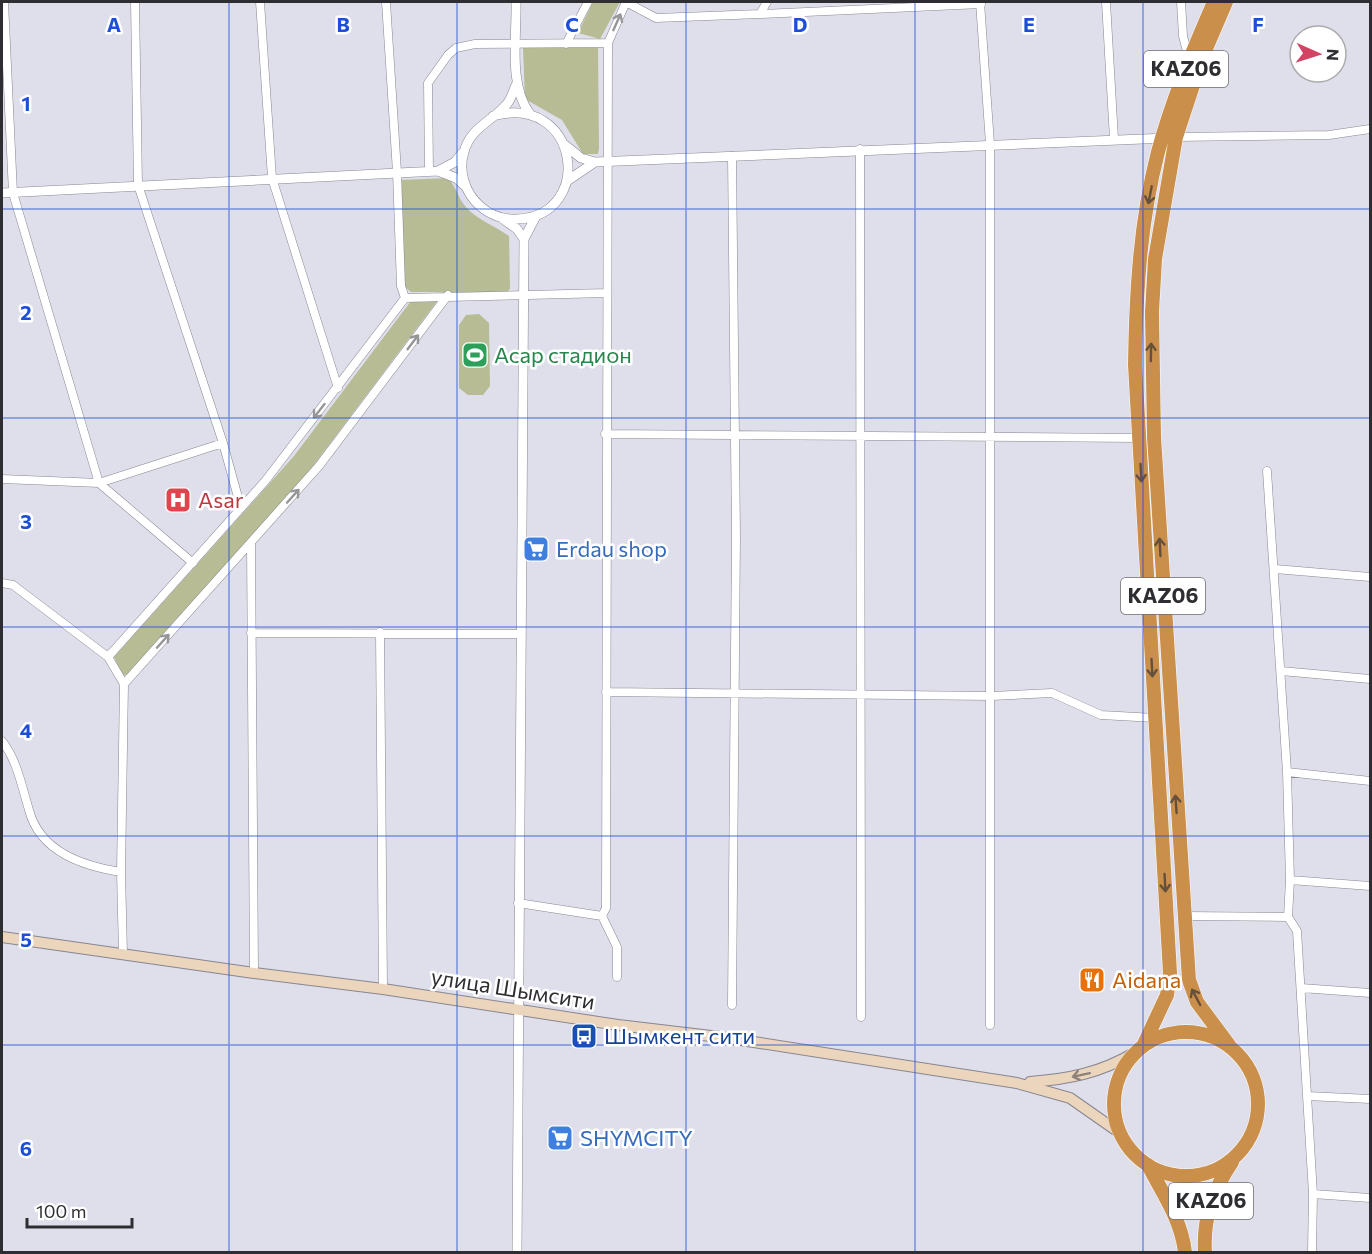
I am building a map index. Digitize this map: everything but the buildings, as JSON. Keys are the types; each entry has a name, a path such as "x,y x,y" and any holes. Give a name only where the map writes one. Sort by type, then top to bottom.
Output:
{"highway":[{"name":"KАZ06","path":"1214,2 1189,60 1148,206 1137,281 1135,365 1170,984 1158,1018 1139,1049 1122,1070 1115,1090 1114,1112 1120,1133 1131,1151 1148,1165 1168,1174 1196,1175 1214,1170 1237,1155"},
{"name":"KАZ06","path":"1205,1252 1208,1212 1215,1192 1252,1133 1258,1098 1255,1081 1247,1065 1229,1045 1192,992 1184,916 1151,386 1155,259 1169,137 1226,2"},
{"name":"KАZ06","path":"1139,1049 1164,1034 1187,1031 1209,1035 1229,1045"},
{"name":"KАZ06","path":"1148,1165 1172,1206 1180,1227 1185,1252"}],"main road":[{"name":"улица Шымсити","path":"2,937 254,974 383,989 1017,1083 1070,1098 1120,1133"},
{"name":"улица Шымсити","path":"1017,1083 1081,1075 1107,1068 1139,1049"}],"street":[{"path":"4,2 13,193 99,483 193,563"},
{"path":"135,2 138,185 223,443 241,508"},
{"path":"260,2 272,178 338,388"},
{"path":"386,2 397,172 400,286 405,298"},
{"path":"516,2 516,85 522,104 530,114 551,126 565,145 581,158 595,162 860,149 1371,131"},
{"path":"566,44 588,2"},
{"path":"602,916 606,908 605,434 608,43 626,2 656,18 980,3 990,144 990,1025"},
{"path":"760,14 767,2"},
{"path":"1106,2 1114,139"},
{"path":"1181,2 1183,36 1189,60"},
{"path":"434,171 427,101 428,83 456,48 517,43 608,43"},
{"path":"434,171 455,162 464,151 475,130 508,104 516,85"},
{"path":"493,116 506,113 530,114"},
{"path":"565,145 568,157 567,181"},
{"path":"860,149 861,1017"},
{"path":"464,151 462,169 466,187"},
{"path":"732,156 735,436 732,1005"},
{"path":"501,218 525,219 536,216 555,202 567,181 595,162"},
{"path":"2,193 434,171 456,178 480,206 517,229 524,239"},
{"path":"517,1252 524,239 536,216"},
{"path":"108,657 241,508 338,388 405,298 448,295 607,293"},
{"path":"124,684 320,466 448,295"},
{"path":"605,434 990,435 1139,438"},
{"path":"2,479 99,483 223,443"},
{"path":"1267,471 1287,772 1290,880 1288,917 1297,931 1313,1194 1312,1252"},
{"path":"251,543 254,974"},
{"path":"1275,569 1371,577"},
{"path":"2,583 13,585 108,657 124,684 121,872 123,954"},
{"path":"380,632 383,989"},
{"path":"251,633 521,634"},
{"path":"1281,671 1371,679"},
{"path":"606,692 991,696 1052,693 1101,715 1155,718"},
{"path":"2,741 20,777 30,814 43,836 67,857 93,868 121,872"},
{"path":"1287,772 1371,781"},
{"path":"1290,880 1371,886"},
{"path":"518,903 602,916"},
{"path":"602,916 617,947 617,977"},
{"path":"1184,916 1288,917"},
{"path":"1301,988 1371,993"},
{"path":"1307,1096 1371,1099"},
{"path":"1313,1194 1371,1198"}],"green space":[{"path":"593,2 620,2 600,39 578,33"},
{"path":"598,47 599,148 598,154 583,154 562,120 525,99 523,48"},
{"path":"448,178 470,211 509,236 510,289 507,292 411,292 404,286 400,180"},
{"path":"438,300 307,474 129,673 123,676 114,657 294,456 411,301"},
{"name":"Асар стадион","path":"479,314 489,323 490,386 483,395 468,395 459,388 459,325 466,315"}],"place":[{"name":"Асар стадион","path":"475,355"},
{"name":"Asar","path":"178,500"},
{"name":"Erdau shop","path":"536,549"},
{"name":"Aidana","path":"1092,980"},
{"name":"Шымкент сити","path":"584,1036"},
{"name":"SHYMCITY","path":"560,1138"}]}
